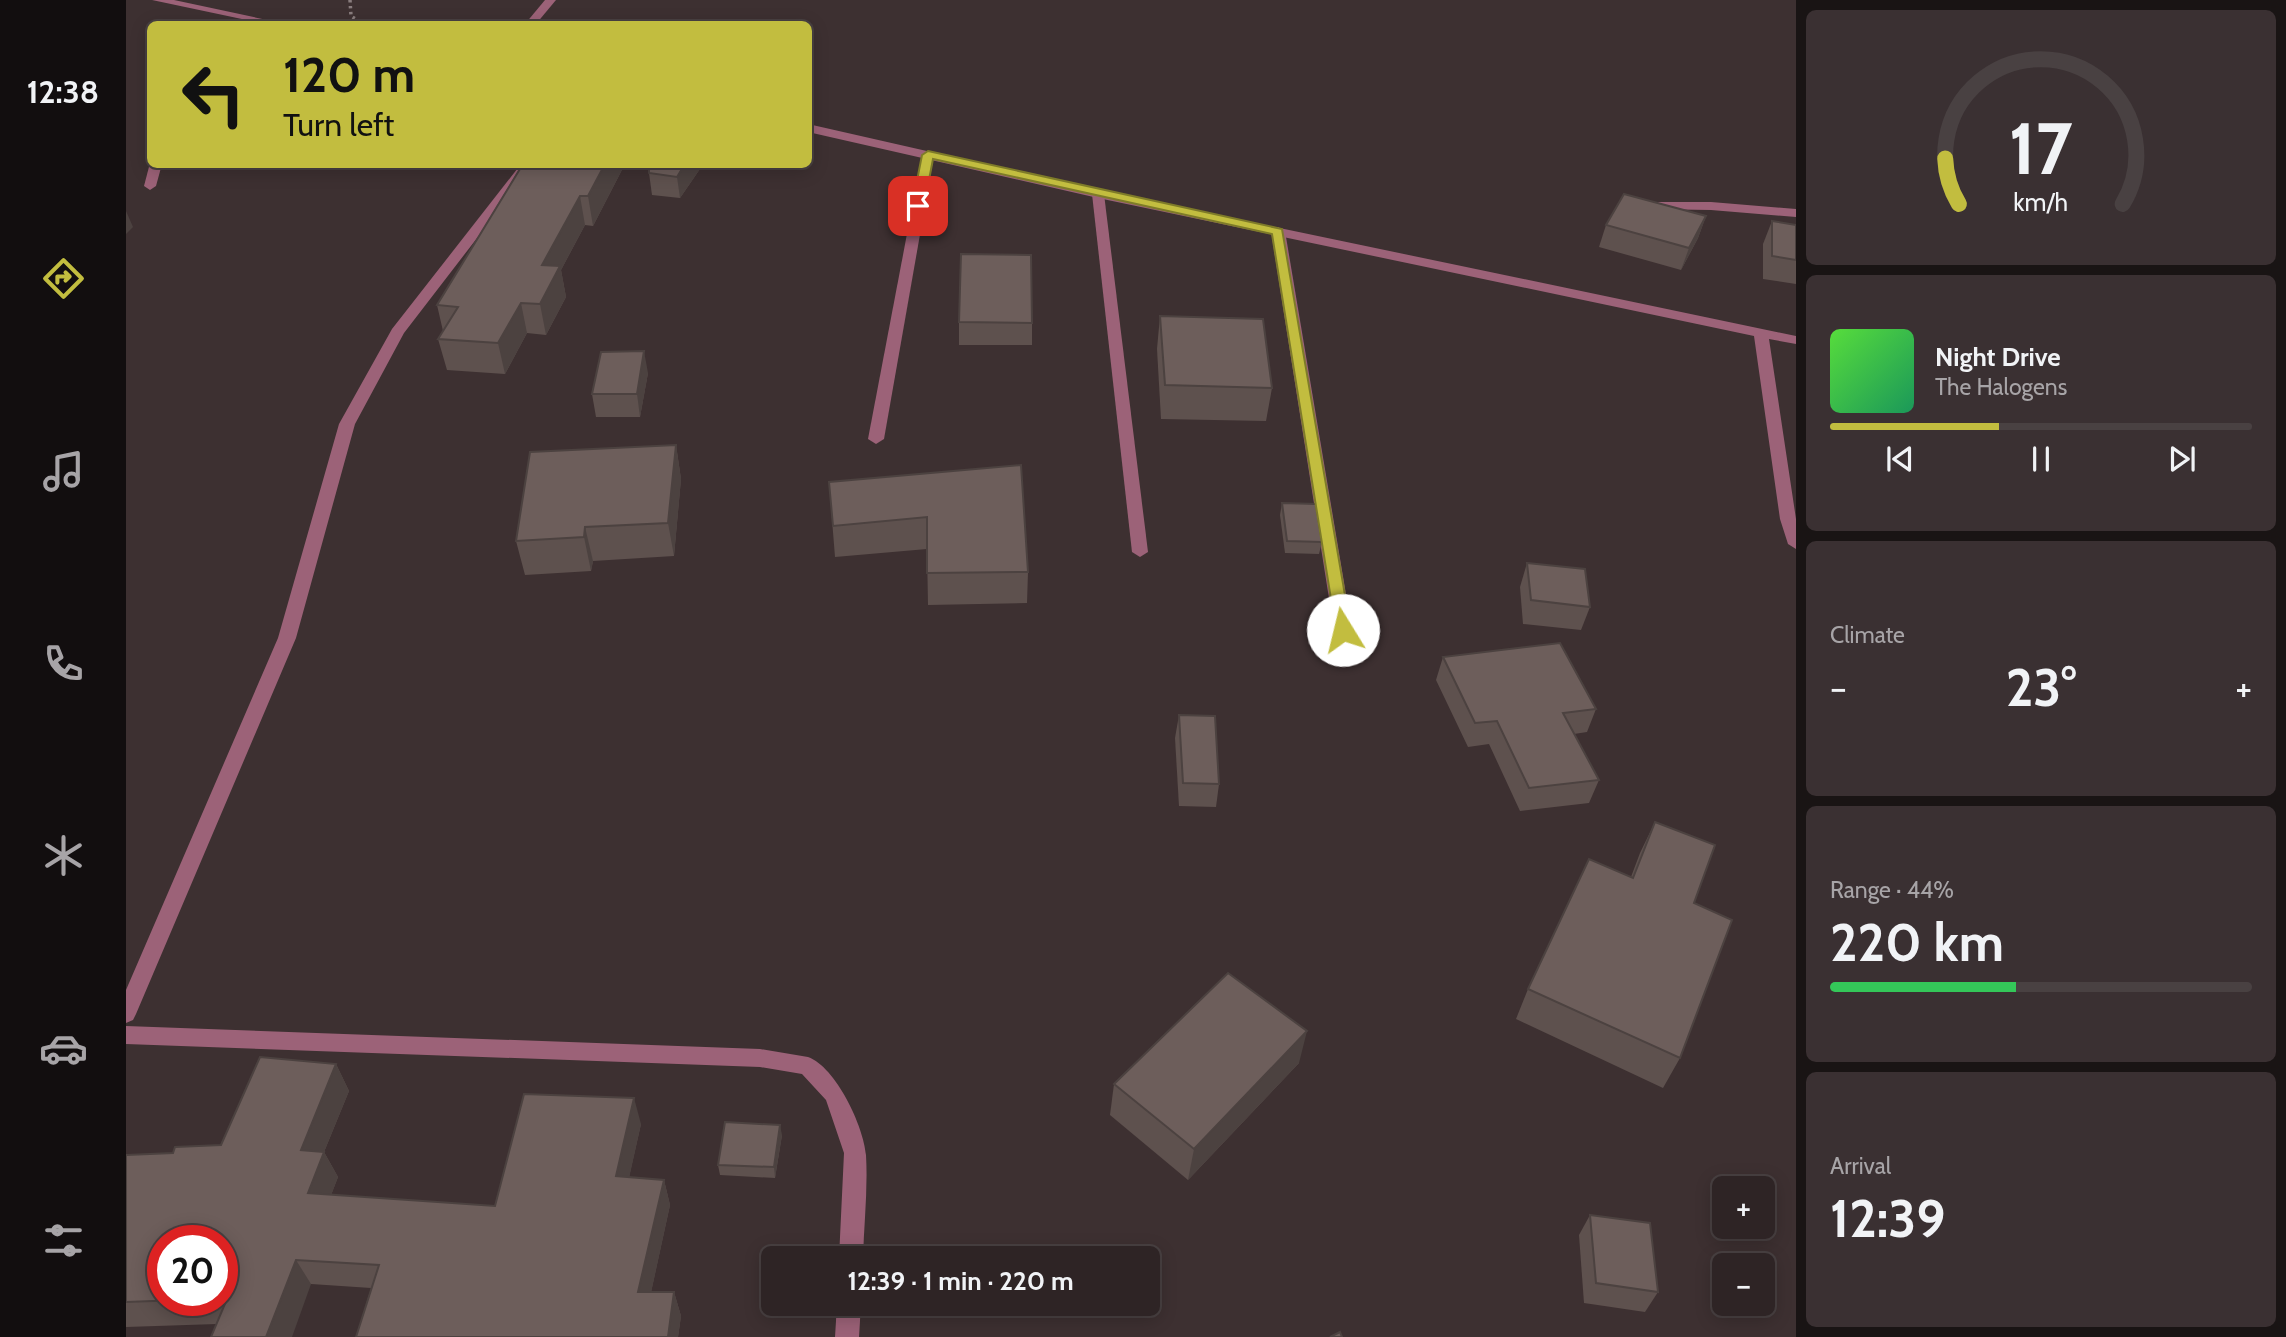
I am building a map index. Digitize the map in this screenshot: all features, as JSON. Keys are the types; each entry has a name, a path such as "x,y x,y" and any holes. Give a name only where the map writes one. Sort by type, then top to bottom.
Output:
{"street":[{"path":"157,0 264,21"},
{"path":"533,21 551,0"},
{"path":"812,129 1098,194 1796,340"},
{"path":"876,439 928,155"},
{"path":"150,186 155,168"},
{"path":"126,1014 287,638 347,424 397,332 525,168"},
{"path":"1098,194 1140,552"},
{"path":"1653,206 1711,206 1796,213"},
{"path":"1278,231 1343,630"},
{"path":"1761,333 1787,519 1796,544"},
{"path":"126,1035 760,1058 808,1066 835,1094 855,1153 851,1246"},
{"path":"848,1337 849,1316"}],"path":[{"path":"350,0 351,16 358,21"}],"building":[{"path":"521,168 603,168 588,196 580,196 542,265 560,266 540,304 521,303 498,343 438,339 458,307 437,305"},
{"path":"649,168 683,168 677,177 649,173"},
{"path":"1624,194 1706,216 1689,248 1606,225"},
{"path":"1772,221 1796,225 1796,260 1772,256"},
{"path":"961,254 1031,255 1032,323 959,322"},
{"path":"1160,316 1263,319 1272,388 1165,385"},
{"path":"644,351 637,394 592,394 601,352"},
{"path":"676,445 668,523 585,527 584,537 516,541 530,452"},
{"path":"1021,465 1028,572 927,573 927,517 833,526 829,482"},
{"path":"1282,503 1316,504 1322,542 1287,541"},
{"path":"1527,563 1585,569 1590,607 1531,600"},
{"path":"1560,643 1596,709 1563,713 1599,780 1529,788 1497,721 1475,723 1443,657"},
{"path":"1179,715 1215,716 1219,784 1183,783"},
{"path":"1655,822 1715,845 1694,903 1732,920 1680,1058 1528,989 1589,859 1633,878"},
{"path":"1228,973 1307,1031 1194,1149 1114,1084"},
{"path":"260,1057 336,1064 301,1150 324,1152 308,1193 495,1206 524,1094 634,1098 616,1176 664,1180 638,1292 674,1292 668,1337 356,1337 379,1265 296,1260 266,1337 211,1337 220,1316 238,1316 238,1225 147,1225 147,1301 126,1302 126,1155 173,1153 175,1147 221,1145"},
{"path":"725,1122 780,1125 774,1167 718,1165"},
{"path":"1590,1215 1650,1223 1658,1292 1596,1283"}],"route":[{"path":"918,206 928,155 1278,231 1343,630"}]}
